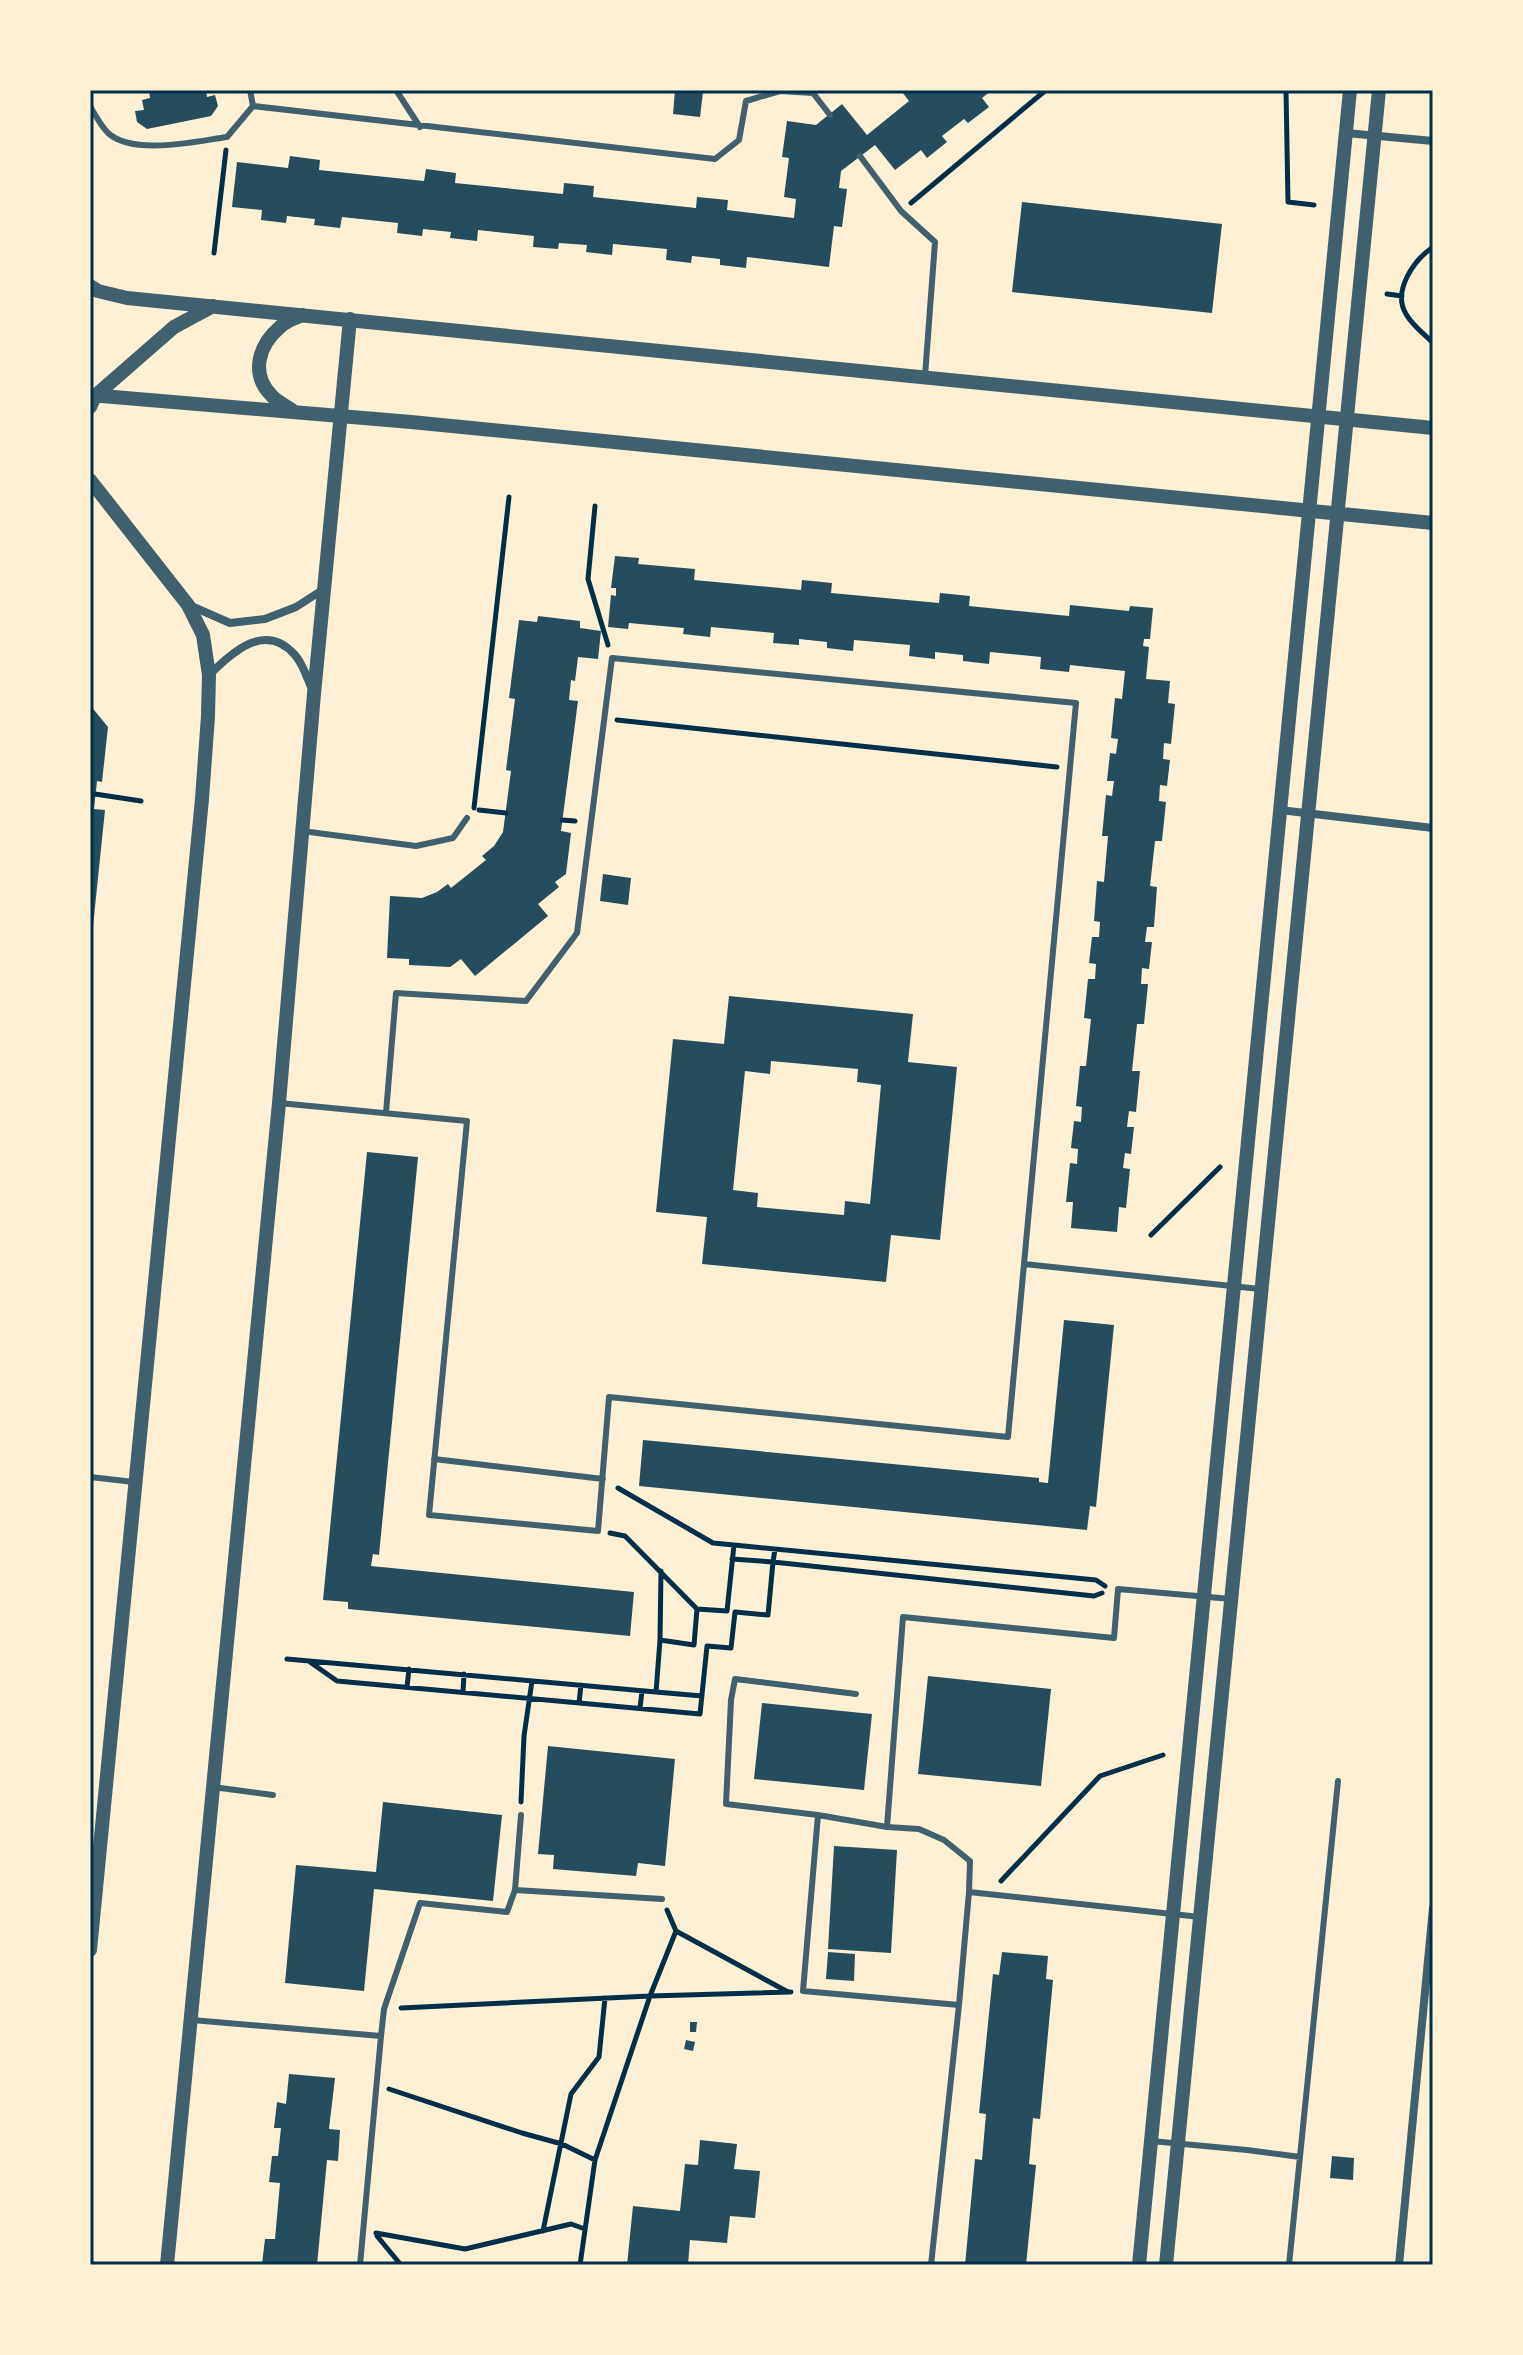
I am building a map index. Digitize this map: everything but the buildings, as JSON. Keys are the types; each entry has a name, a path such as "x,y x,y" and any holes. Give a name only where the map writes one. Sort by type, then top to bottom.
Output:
{"street":[{"path":"1139,2265 1350,90"},
{"path":"1166,2265 1379,90"},
{"path":"1346,133 1433,141"},
{"path":"90,286 127,298 1433,428"},
{"path":"92,399 174,327 213,306"},
{"path":"295,412 271,395 260,376 258,359 266,342 281,325 303,314"},
{"path":"167,2265 279,1103 350,319"},
{"path":"92,399 341,416 1433,523"},
{"path":"90,480 188,605 203,635 209,675 200,815 135,1482 94,1861 90,1950"},
{"path":"188,605 230,623 265,619 296,607 324,589"},
{"path":"209,675 247,643 265,640 284,645 297,658 314,694"},
{"path":"1280,810 1433,828"},
{"path":"1399,2265 1433,1908"}],"lane":[{"path":"250,90 253,106"},
{"path":"396,90 420,127"},
{"path":"253,106 715,159 739,140 746,101 780,91 815,91 830,115"},
{"path":"90,106 110,135 153,147 227,137 253,106"},
{"path":"860,156 901,211 935,242 925,377"},
{"path":"279,1103 467,1121 429,1515 598,1531 609,1397 1008,1437 1076,703 612,658 577,933 526,1001 396,993 386,1113"},
{"path":"302,831 416,846 453,838 467,818"},
{"path":"1024,1264 1262,1289"},
{"path":"434,1459 603,1479"},
{"path":"90,1477 135,1482"},
{"path":"887,1827 903,1617 1114,1638 1118,1589 1231,1599"},
{"path":"856,1694 735,1679 731,1700 726,1804 919,1829 944,1840 970,1861 959,2005 931,2265"},
{"path":"1289,2265 1338,1781"},
{"path":"213,1787 273,1795"},
{"path":"360,2265 384,2009 420,1903 507,1912 515,1890 521,1815"},
{"path":"818,1815 803,1991 959,2005"},
{"path":"515,1890 662,1899"},
{"path":"969,1892 1200,1917"},
{"path":"191,2020 381,2036"},
{"path":"1151,2141 1300,2157"}],"path":[{"path":"901,211 1046,90"},
{"path":"1286,90 1288,202 1314,205"},
{"path":"214,253 227,137"},
{"path":"1433,247 1423,254 1413,268 1404,283 1402,296 1403,309 1408,318 1433,343"},
{"path":"1387,294 1402,296"},
{"path":"467,818 474,809 509,497"},
{"path":"595,506 588,579 612,658"},
{"path":"604,719 1070,768"},
{"path":"95,794 141,801"},
{"path":"474,809 506,813"},
{"path":"1151,1235 1220,1167"},
{"path":"603,1479 713,1543 1096,1580 1111,1590 1094,1596 731,1559"},
{"path":"598,1531 625,1536 697,1609 768,1615 775,1549"},
{"path":"727,1611 734,1545"},
{"path":"856,1571 858,1557"},
{"path":"921,1578 922,1563"},
{"path":"980,1584 981,1569"},
{"path":"656,1692 661,1571"},
{"path":"694,1645 697,1609"},
{"path":"660,1640 731,1648 735,1612"},
{"path":"309,1662 337,1681 700,1714 707,1646"},
{"path":"287,1659 702,1696"},
{"path":"407,1687 409,1669"},
{"path":"463,1692 464,1674"},
{"path":"521,1815 524,1736 532,1681"},
{"path":"579,1703 581,1685"},
{"path":"640,1708 642,1691"},
{"path":"516,1736 524,1736"},
{"path":"990,1894 1100,1776 1163,1755"},
{"path":"662,1899 676,1931 789,1992"},
{"path":"580,2265 595,2160 650,1996 676,1931"},
{"path":"384,2009 803,1991"},
{"path":"543,2231 571,2094 599,2057 605,1998"},
{"path":"377,2085 562,2144 595,2160"},
{"path":"363,2230 465,2249 571,2224 585,2229"},
{"path":"374,2232 401,2265"}]}
